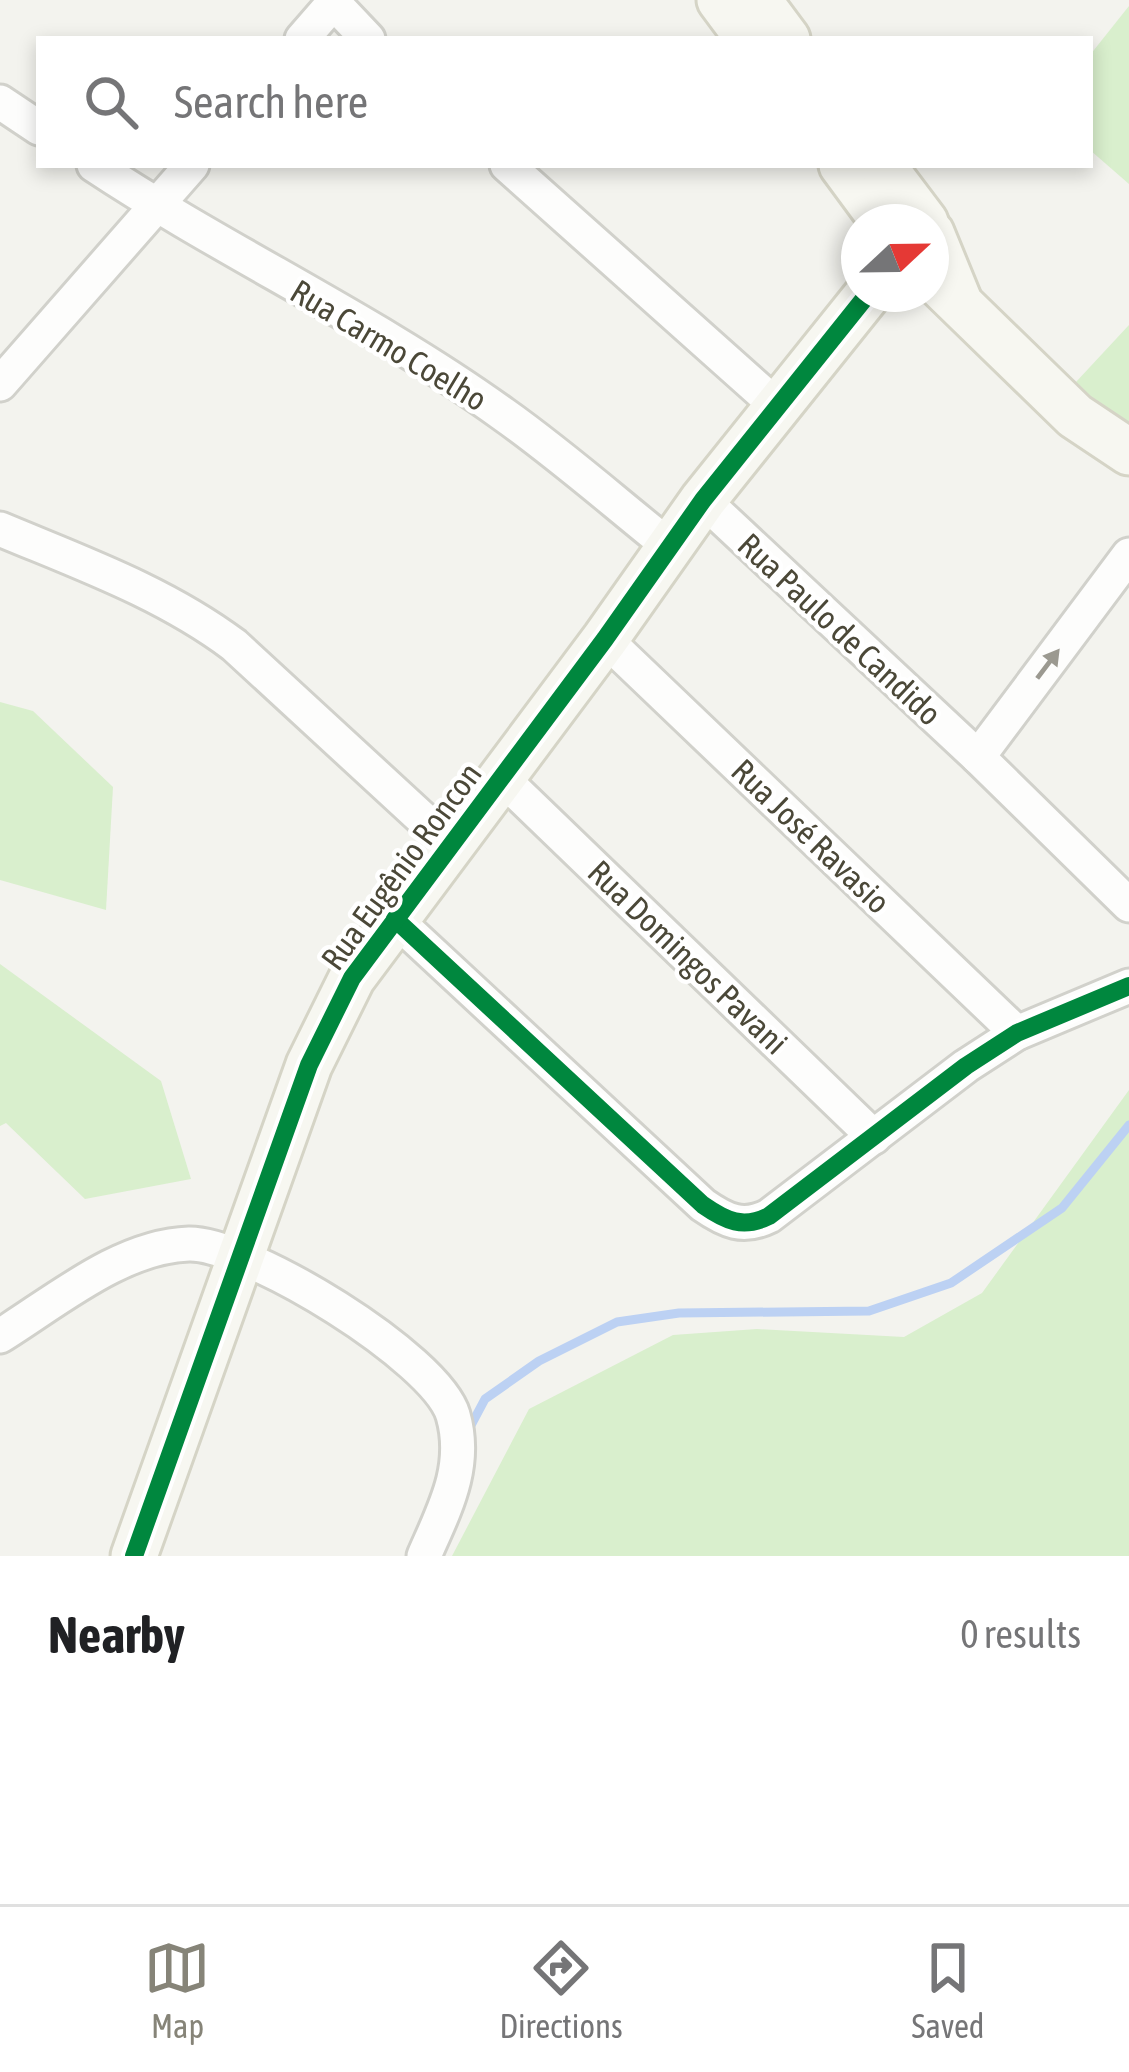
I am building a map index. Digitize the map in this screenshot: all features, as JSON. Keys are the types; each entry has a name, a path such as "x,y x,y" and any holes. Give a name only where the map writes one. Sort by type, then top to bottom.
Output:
{"street":[{"path":"720,0 747,36"},
{"path":"758,0 786,36"},
{"path":"305,36 334,1 365,36"},
{"path":"0,102 36,126"},
{"name":"Rua Carmo Coelho","path":"99,168 504,415 669,546"},
{"path":"0,385 189,168"},
{"path":"510,168 776,405"},
{"path":"844,168 871,204"},
{"path":"884,168 911,204"},
{"path":"949,291 1075,416 1129,452"},
{"name":"Rua Eugênio Roncon","path":"134,1556 239,1256 324,1031 352,978 703,500 853,312"},
{"name":"Rua Paulo de Candido","path":"703,500 1129,905"},
{"path":"0,529 121,579 196,617 234,645 450,844"},
{"path":"978,758 1129,555"},
{"name":"Rua José Ravasio","path":"605,639 1017,1033"},
{"name":"Rua Domingos Pavani","path":"502,778 874,1137"},
{"path":"395,919 721,1217 747,1224 769,1216 966,1066 1017,1033 1129,986"},
{"path":"0,1336 112,1268 146,1254 186,1244 239,1256 340,1309 439,1386 453,1414 458,1470 424,1556"}],"green space":[{"path":"1129,6 1129,184 1093,153 1093,51"},
{"path":"1129,325 1129,428 1076,382"},
{"path":"0,702 33,711 113,787 106,910 0,880"},
{"path":"0,964 161,1081 191,1179 85,1199 6,1123 0,1126"},
{"path":"1129,1090 1129,1556 452,1556 529,1409 673,1335 757,1329 904,1337 982,1293"}],"waterway":[{"path":"468,1431 485,1399 539,1361 617,1322 679,1313 869,1311 951,1283 1062,1208 1129,1125"}],"cycle path":[{"path":"134,1556 309,1065 352,978 703,500 854,312"},
{"path":"395,919 703,1205 743,1222 769,1216 966,1066 1017,1033 1129,986"}]}
